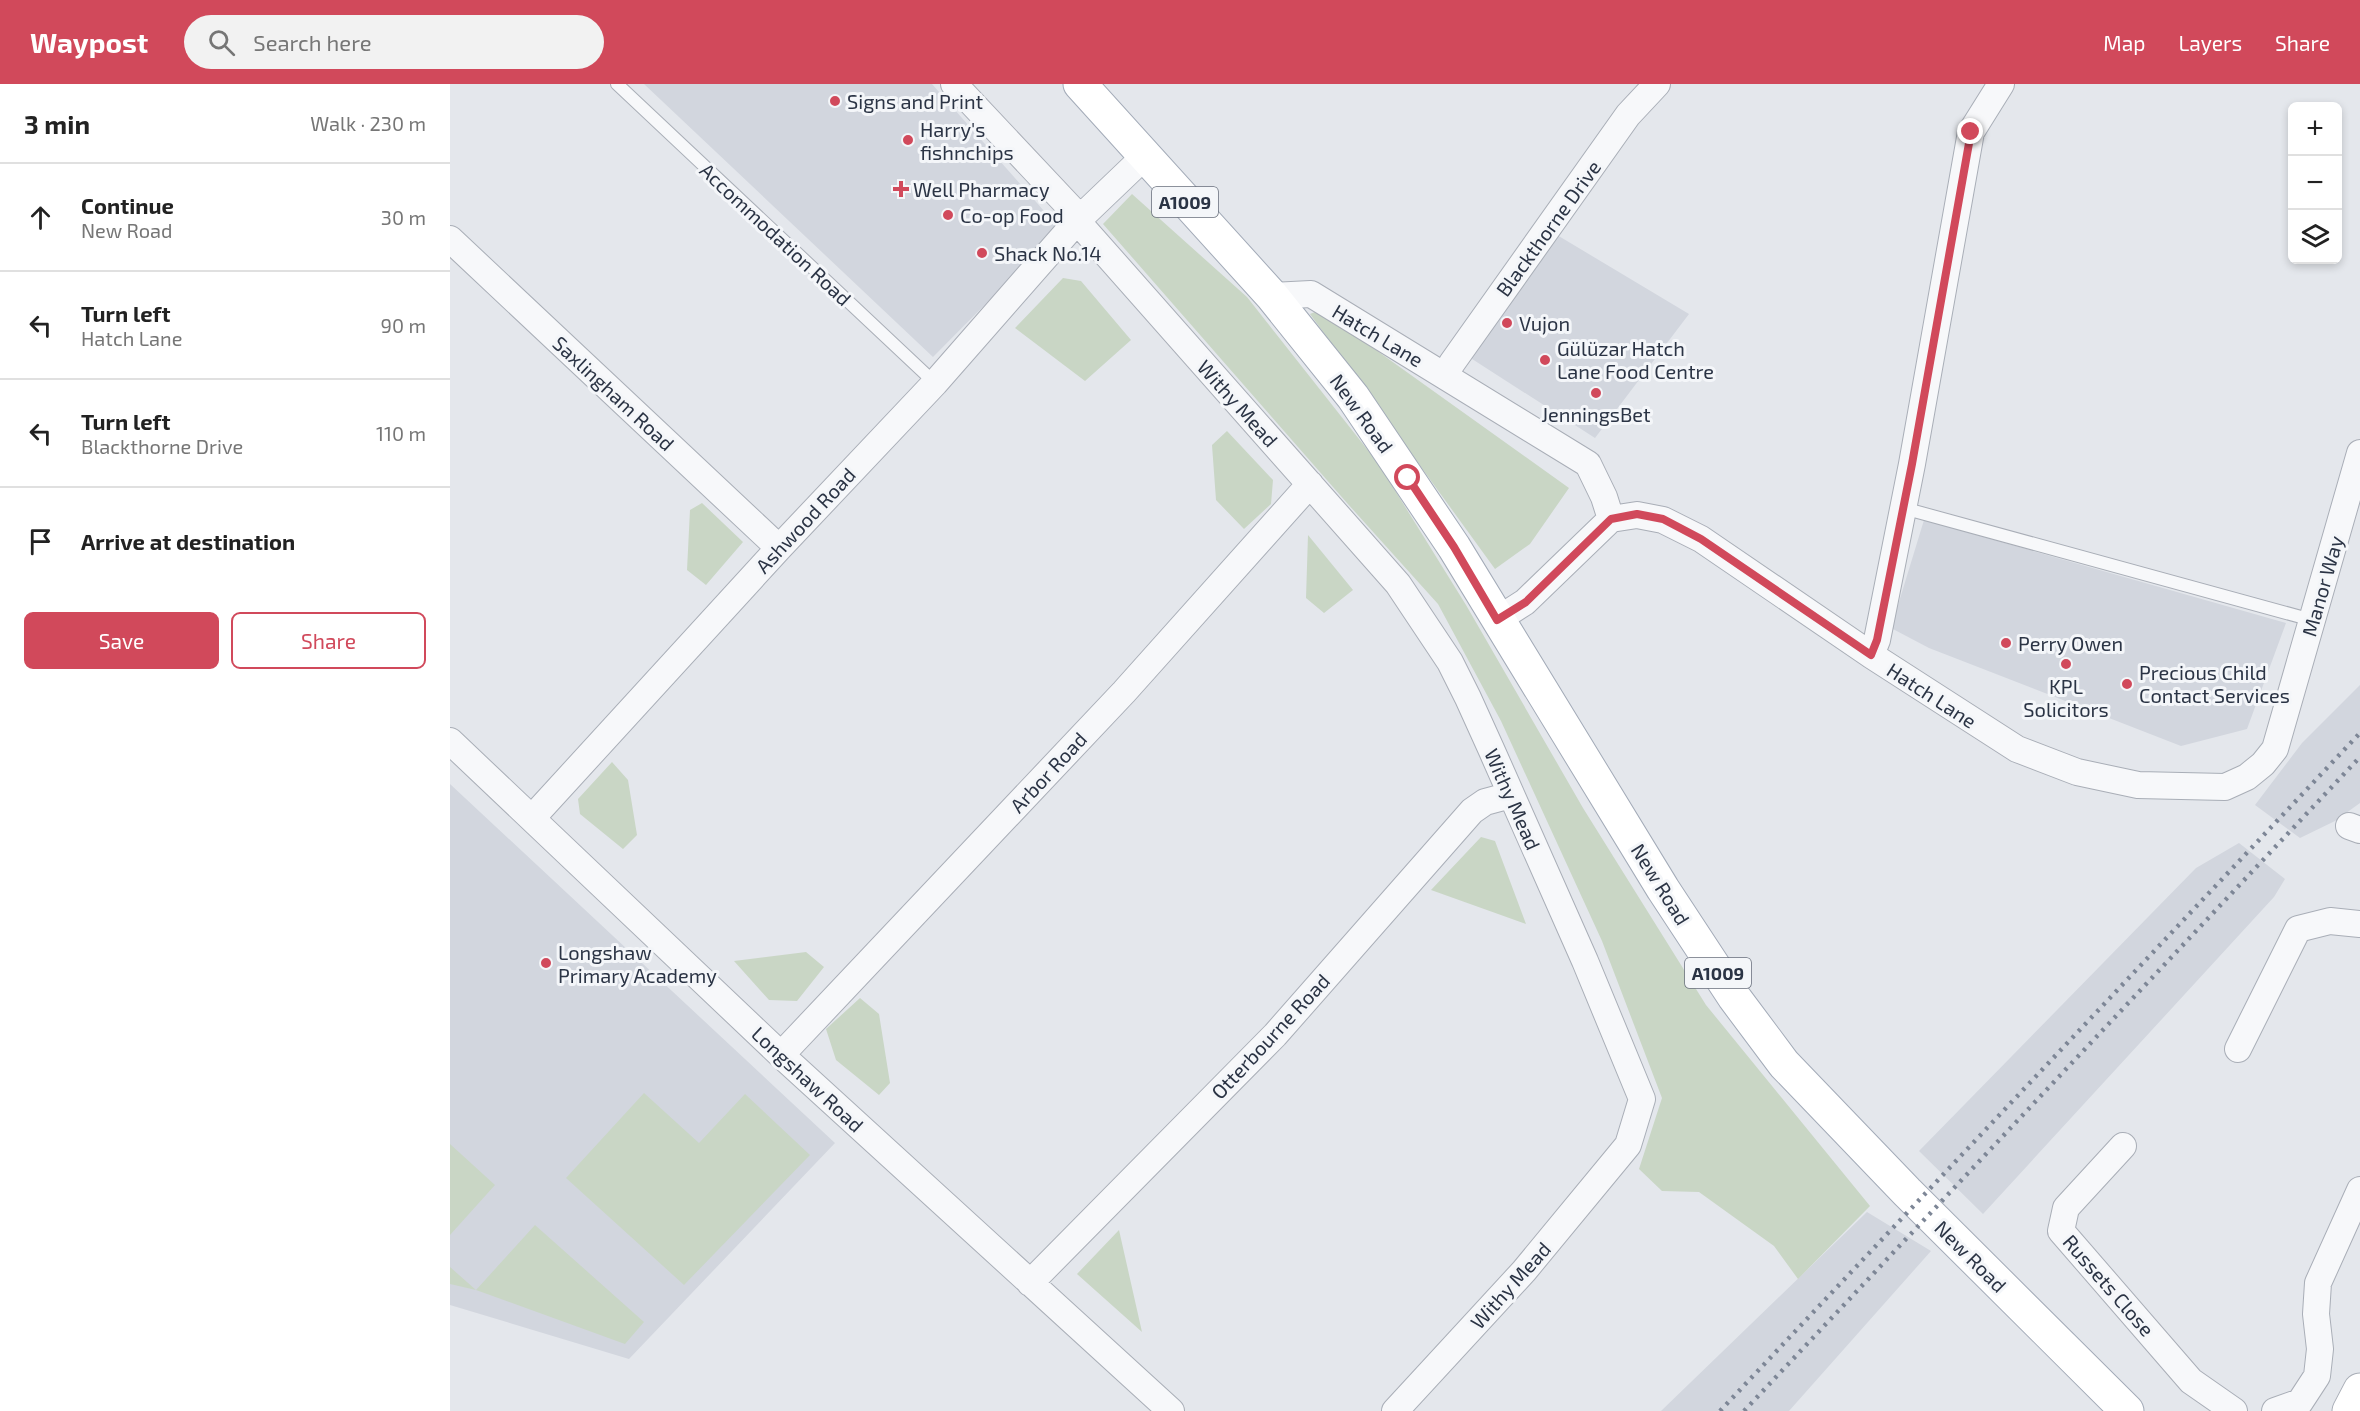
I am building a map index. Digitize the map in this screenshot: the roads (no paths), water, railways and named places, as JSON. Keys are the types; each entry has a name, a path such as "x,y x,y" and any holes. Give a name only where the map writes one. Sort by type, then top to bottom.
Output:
{"main road":[{"name":"A1009","path":"1087,87 1145,156 1272,296"},
{"name":"New Road","path":"1272,296 1353,397 1454,547 1663,889 1734,998 1784,1064 1907,1192 2127,1411"},
{"path":"2349,1411 2360,1390"}],"street":[{"path":"954,84 1079,220 1145,156"},
{"name":"Blackthorne Drive","path":"1445,375 1628,115 1656,84"},
{"path":"1871,655 1877,640 1903,508 1971,132 2001,84"},
{"name":"Ashwood Road","path":"532,818 778,548 935,383 1079,220"},
{"name":"Withy Mead","path":"1079,220 1398,584 1443,653 1468,698 1642,1099 1628,1145 1524,1271 1395,1411"},
{"name":"Saxlingham Road","path":"450,239 778,548"},
{"name":"Hatch Lane","path":"1272,296 1311,294 1445,375 1588,464 1604,497 1611,519 1637,514 1663,519 1692,534 1871,655 2017,749 2077,772 2138,785 2224,787 2247,777"},
{"name":"Manor Way","path":"2247,777 2263,764 2275,749 2360,453"},
{"name":"Arbor Road","path":"781,1055 1124,692 1310,484"},
{"path":"1497,620 1526,602 1611,519"},
{"name":"Longshaw Road","path":"450,741 781,1055 1171,1411"},
{"name":"Otterbourne Road","path":"1030,1283 1275,1035 1472,812 1485,802 1511,795"},
{"path":"2238,1049 2298,928 2330,921 2360,924"},
{"name":"Russets Close","path":"2123,1146 2066,1208 2061,1232 2192,1381 2234,1411"},
{"path":"2275,1411 2300,1402 2317,1376 2320,1349 2316,1314 2318,1283 2360,1190"}],"lane":[{"name":"Accommodation Road","path":"617,84 935,383"},
{"path":"1903,508 2312,620"}],"railway":[{"path":"1720,1411 2360,733"},
{"path":"1744,1411 2360,757"}],"place":[{"name":"Signs and Print","path":"835,101"},
{"name":"Harry's fishnchips","path":"908,140"},
{"name":"Well Pharmacy","path":"901,189"},
{"name":"Co-op Food","path":"948,215"},
{"name":"Shack No.14","path":"982,253"},
{"name":"Vujon","path":"1507,323"},
{"name":"Gülüzar Hatch Lane Food Centre","path":"1545,360"},
{"name":"JenningsBet","path":"1596,393"},
{"name":"Perry Owen","path":"2006,643"},
{"name":"KPL Solicitors","path":"2066,664"},
{"name":"Precious Child Contact Services","path":"2127,684"},
{"name":"Longshaw Primary Academy","path":"546,963"}]}
